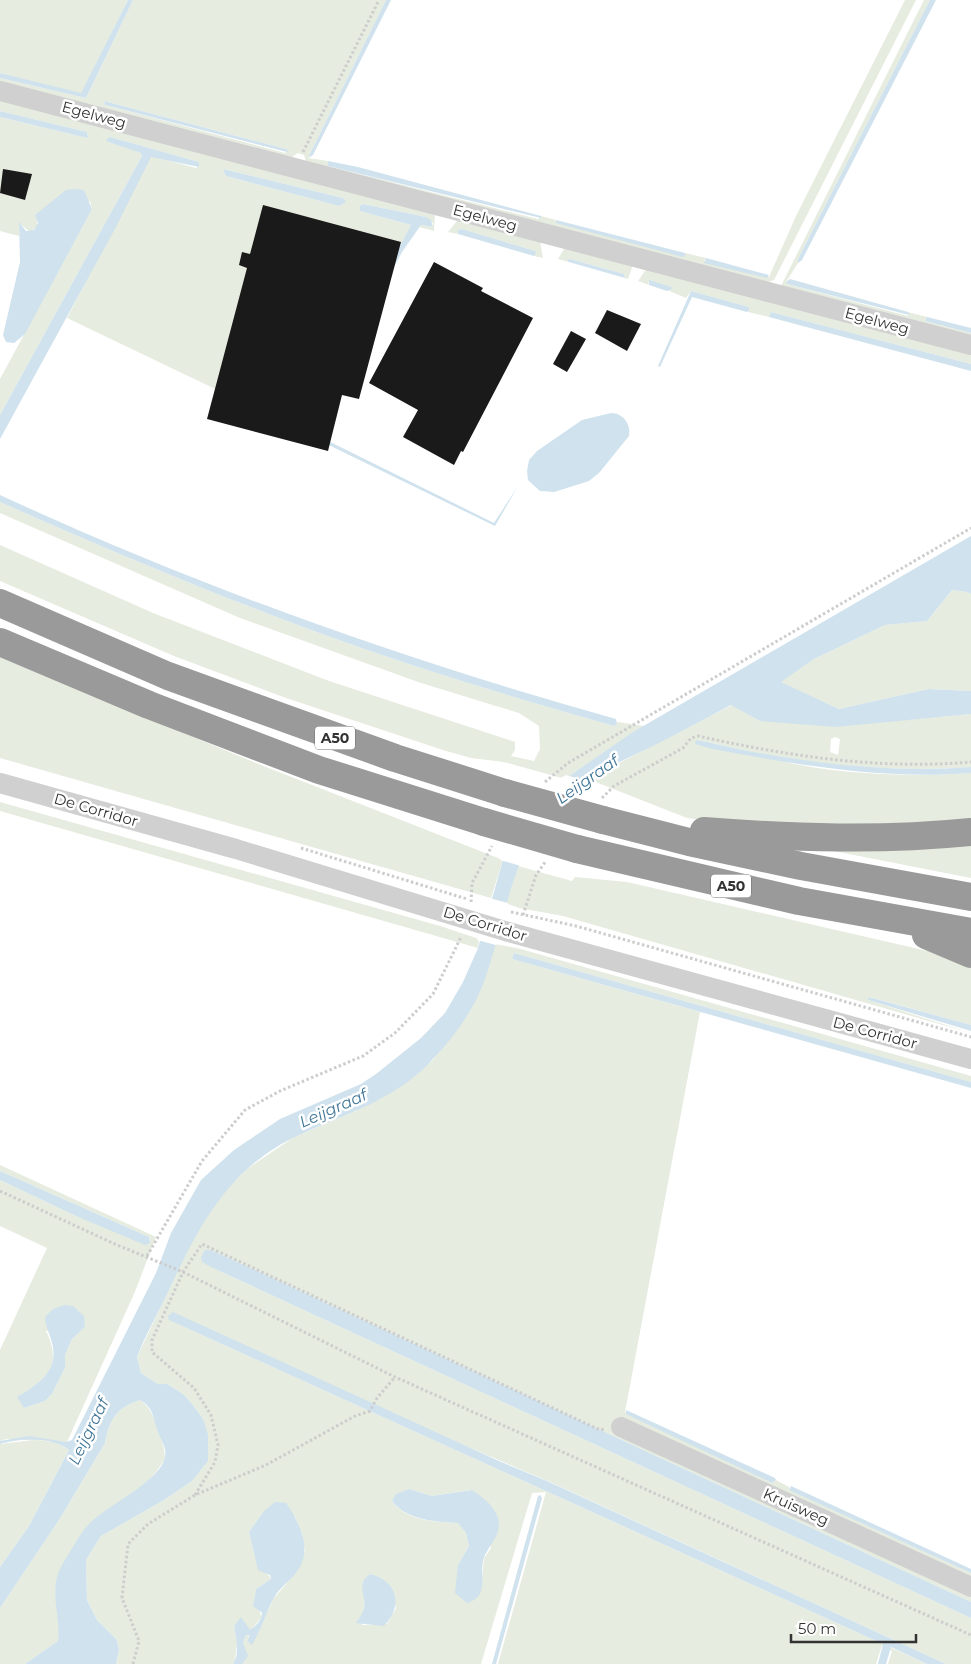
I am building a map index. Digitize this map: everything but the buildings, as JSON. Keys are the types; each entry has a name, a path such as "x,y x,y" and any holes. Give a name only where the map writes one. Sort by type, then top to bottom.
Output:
{"highway":[{"name":"A50","path":"0,603 168,676 395,758 505,793 609,814 813,838 878,838 971,832"},
{"name":"A50","path":"0,642 149,704 319,770 490,830 564,852 886,918 971,932"},
{"name":"A50","path":"609,814 689,842 801,866 971,897"},
{"name":"A50","path":"886,918 971,954"}],"street":[{"name":"Egelweg","path":"0,91 971,345"},
{"name":"De Corridor","path":"0,782 471,920 508,921 971,1059"},
{"name":"Kruisweg","path":"621,1427 971,1587"}],"path":[{"path":"295,168 379,0"},
{"path":"540,786 568,763 971,528"},
{"path":"609,814 614,786 683,748 691,738 698,736 740,745 830,759 944,765 971,762"},
{"path":"147,1256 202,1161 246,1110 280,1091 363,1056 395,1033 432,994 453,950 471,920 472,883 490,830"},
{"path":"523,915 536,874 564,852"},
{"name":"De Corridor","path":"508,921 523,915 576,926 971,1037"},
{"path":"0,1191 183,1272 395,1377 971,1635"},
{"path":"195,1495 215,1462 218,1445 211,1415 194,1388 152,1352 152,1340 183,1272 202,1244 600,1430 621,1427"},
{"path":"133,1664 139,1641 122,1598 128,1544 148,1524 195,1495 266,1465 355,1416 370,1411 374,1403 395,1377"}],"shaded area":[{"path":"0,0 128,0 81,94 0,73"},
{"path":"133,0 386,0 308,158 328,161 328,166 538,219 541,216 685,256 685,253 706,258 704,261 769,277 796,216 905,0 916,0 774,280 760,285 307,166 304,155 298,153 286,161 0,86 0,78 86,98","holes":["104,101 287,150 285,153 105,105"]},
{"path":"924,0 930,0 798,259 798,263 786,282 787,284 908,316 908,312 927,317 925,321 971,333 971,341 781,286"},
{"path":"0,95 435,211 434,231 419,227 421,225 433,227 433,223 426,217 363,204 360,206 360,211 411,225 303,431 67,318 151,156 196,168 199,166 199,162 110,137 108,142 142,153 142,156 0,415 0,379 92,209 90,201 37,218 37,227 30,232 19,223 19,236 0,231 0,117 87,138 88,136 87,132 0,111","holes":["223,169 343,198 344,203 339,206 226,176"]},
{"path":"461,216 539,236 543,258 534,256 535,251 462,229 458,230 458,234 448,232"},
{"path":"567,244 634,262 628,279 625,278 624,274 570,259 568,260 569,262 558,259"},
{"path":"649,265 971,350 971,364 771,312 769,317 748,312 749,307 691,291 686,298 648,282 649,285 638,281"},
{"path":"0,502 200,587 358,647 467,683 614,726 618,722 644,726 565,779 504,762 471,758 446,751 286,698 174,656 0,581 0,545 153,613 329,681 515,742 515,750 511,756 534,761 540,749 539,726 519,713 421,683 240,618 0,513"},
{"path":"952,590 971,594 971,691 929,689 839,709 780,682 814,659 885,625 927,621"},
{"path":"0,657 261,765 503,860 491,898 0,758"},
{"path":"732,705 760,721 906,720 971,714 971,767 913,769 854,766 766,755 696,740 787,763 842,771 907,775 971,773 971,826 740,826 687,818 588,779","holes":["835,737 840,739 838,755 830,752 831,739"]},
{"path":"0,802 440,926 479,939 478,948 0,811"},
{"path":"971,838 971,878 803,845"},
{"path":"518,866 572,881 575,877 627,882 971,961 971,1025 870,997 868,1000 971,1033 563,916 519,908 505,903"},
{"path":"494,944 517,948 971,1076 971,1082 514,953 512,959 700,1012 625,1412 772,1483 776,1480 789,1487 790,1490 971,1573 971,1602 253,1269 211,1250 205,1250 213,1268 971,1618 971,1664 946,1664 548,1481 169,1320 927,1664 888,1664 892,1651 882,1645 876,1664 498,1664 546,1492 532,1493 481,1664 242,1664 245,1659 243,1643 246,1635 250,1634 247,1641 252,1644 274,1598 298,1570 305,1551 302,1533 295,1517 264,1511 249,1532 255,1557 271,1579 256,1589 254,1600 262,1617 250,1631 245,1625 234,1626 237,1644 233,1664 116,1664 119,1650 117,1640 97,1620 87,1600 86,1560 101,1536 164,1500 192,1481 208,1461 203,1419 183,1394 167,1384 158,1384 141,1373 137,1357 193,1238 223,1193 247,1169 294,1137 356,1111 432,1061 470,1011 491,959","holes":["409,1489 432,1496 471,1490 491,1548 484,1558 482,1580 458,1565 469,1546 466,1533 458,1523 422,1519 405,1513 392,1501 396,1495","370,1574 386,1582 393,1596 396,1608 387,1624 362,1625 367,1576"]},
{"path":"0,1165 156,1237 134,1294 67,1442 7,1439 0,1441 0,1350 47,1248 0,1226 0,1180 76,1216 150,1240 149,1237 0,1171","holes":["85,1327 72,1339 65,1355 65,1368 52,1394 45,1401 24,1408 18,1397 37,1384 44,1377 52,1363 51,1343 46,1331"]},
{"path":"140,1400 150,1410 158,1427 165,1459 143,1486 90,1524 77,1543 58,1641 25,1664 0,1664 0,1608 59,1520 105,1443 115,1415 125,1406"},
{"path":"33,1440 55,1442 69,1450 29,1526 0,1567 0,1444"}],"water":[{"path":"128,0 133,0 86,98 0,78 0,73 81,93"},
{"path":"386,0 391,0 313,155 308,158"},
{"path":"930,0 936,0 802,260 798,263 798,259"},
{"path":"104,101 288,150 287,152 105,105"},
{"path":"0,111 87,132 88,137 0,117"},
{"path":"110,137 199,162 199,167 151,157 116,227 0,439 0,415 142,156 141,153 108,142 106,140"},
{"path":"328,161 358,167 541,216 541,218 328,166"},
{"path":"223,169 343,198 346,202 339,206 226,176"},
{"path":"66,190 84,190 92,209 25,334 14,343 6,342 3,335 20,262 19,222 26,231 34,230 38,223 35,215"},
{"path":"363,204 426,217 431,220 433,227 421,225 402,252 315,416 311,412 411,225 360,211 360,206"},
{"path":"556,220 685,253 685,256 556,223"},
{"path":"462,229 535,251 536,253 534,256 458,234 458,230"},
{"path":"706,258 769,275 767,278 704,263"},
{"path":"570,259 624,274 625,278 567,260"},
{"path":"790,279 908,312 909,315 787,284 786,282"},
{"path":"649,280 673,288 667,291 649,285"},
{"path":"691,291 749,307 749,310 747,312 692,297 660,367 658,366"},
{"path":"771,312 971,364 971,371 769,317"},
{"path":"927,317 971,328 971,333 925,321"},
{"path":"611,413 619,415 625,420 629,427 629,436 599,473 589,481 554,492 540,491 528,480 529,460 537,451 582,420"},
{"path":"308,431 494,523 518,486 495,526 304,433"},
{"path":"0,495 75,529 227,591 459,672 616,719 617,724 614,726 503,694 394,659 281,619 200,587 0,502"},
{"name":"Leijgraaf","path":"971,536 971,594 952,590 927,621 885,625 814,659 781,682 839,709 929,689 971,691 971,714 836,727 760,721 731,705 582,783 556,804 533,836 515,876 480,993 462,1023 441,1051 419,1073 386,1096 297,1136 252,1165 233,1183 203,1224 147,1333 137,1357 141,1373 158,1384 167,1384 183,1394 203,1419 208,1435 208,1461 192,1481 164,1500 101,1536 86,1560 87,1600 97,1620 117,1640 119,1650 116,1664 25,1664 58,1641 55,1586 60,1569 78,1539 86,1527 97,1517 154,1475 165,1457 165,1450 152,1414 145,1403 140,1400 132,1403 125,1406 115,1415 105,1443 59,1520 0,1608 0,1567 29,1526 69,1450 62,1445 45,1440 17,1440 0,1444 0,1441 29,1436 66,1442 72,1440 156,1273 171,1233 201,1180 234,1150 280,1119 361,1084 376,1074 421,1038 445,1013 463,982 478,948 503,860 565,779 633,732"},
{"path":"696,740 824,763 913,769 971,767 971,773 938,775 841,770 713,749 695,744"},
{"path":"514,953 971,1082 971,1088 512,959"},
{"path":"869,997 971,1025 971,1031 868,1000"},
{"path":"0,1171 149,1237 150,1243 145,1245 76,1216 0,1180"},
{"path":"205,1250 211,1250 253,1269 971,1602 971,1618 213,1268 202,1262 201,1257"},
{"path":"64,1305 73,1306 84,1316 85,1327 72,1339 65,1355 65,1368 52,1394 45,1401 24,1408 17,1397 38,1383 49,1371 52,1364 53,1347 45,1317 53,1309"},
{"path":"173,1312 946,1664 927,1664 891,1647 886,1664 878,1664 883,1644 169,1320 168,1316"},
{"path":"626,1410 776,1480 772,1483 626,1414"},
{"path":"791,1486 971,1569 971,1573 789,1490"},
{"path":"409,1489 432,1496 472,1490 494,1509 498,1518 498,1530 483,1561 481,1591 474,1600 467,1603 455,1593 458,1565 469,1546 466,1533 458,1523 422,1519 398,1507 392,1501 396,1494"},
{"path":"540,1495 542,1498 496,1664 492,1664 538,1496"},
{"path":"275,1502 286,1503 295,1518 304,1544 302,1562 296,1574 275,1596 252,1645 247,1641 250,1635 246,1635 243,1643 248,1656 242,1664 233,1664 237,1651 234,1626 241,1617 250,1630 258,1623 262,1613 253,1606 256,1589 271,1579 270,1575 258,1570 249,1532 264,1511"},
{"path":"370,1574 384,1580 393,1590 395,1596 394,1610 383,1626 356,1623 362,1614 365,1603 363,1582"}],"pier":[{"path":"566,775 589,782 560,805 542,824 521,866 500,860 526,808 549,784"},
{"path":"489,898 508,903 496,945 477,940"}]}
